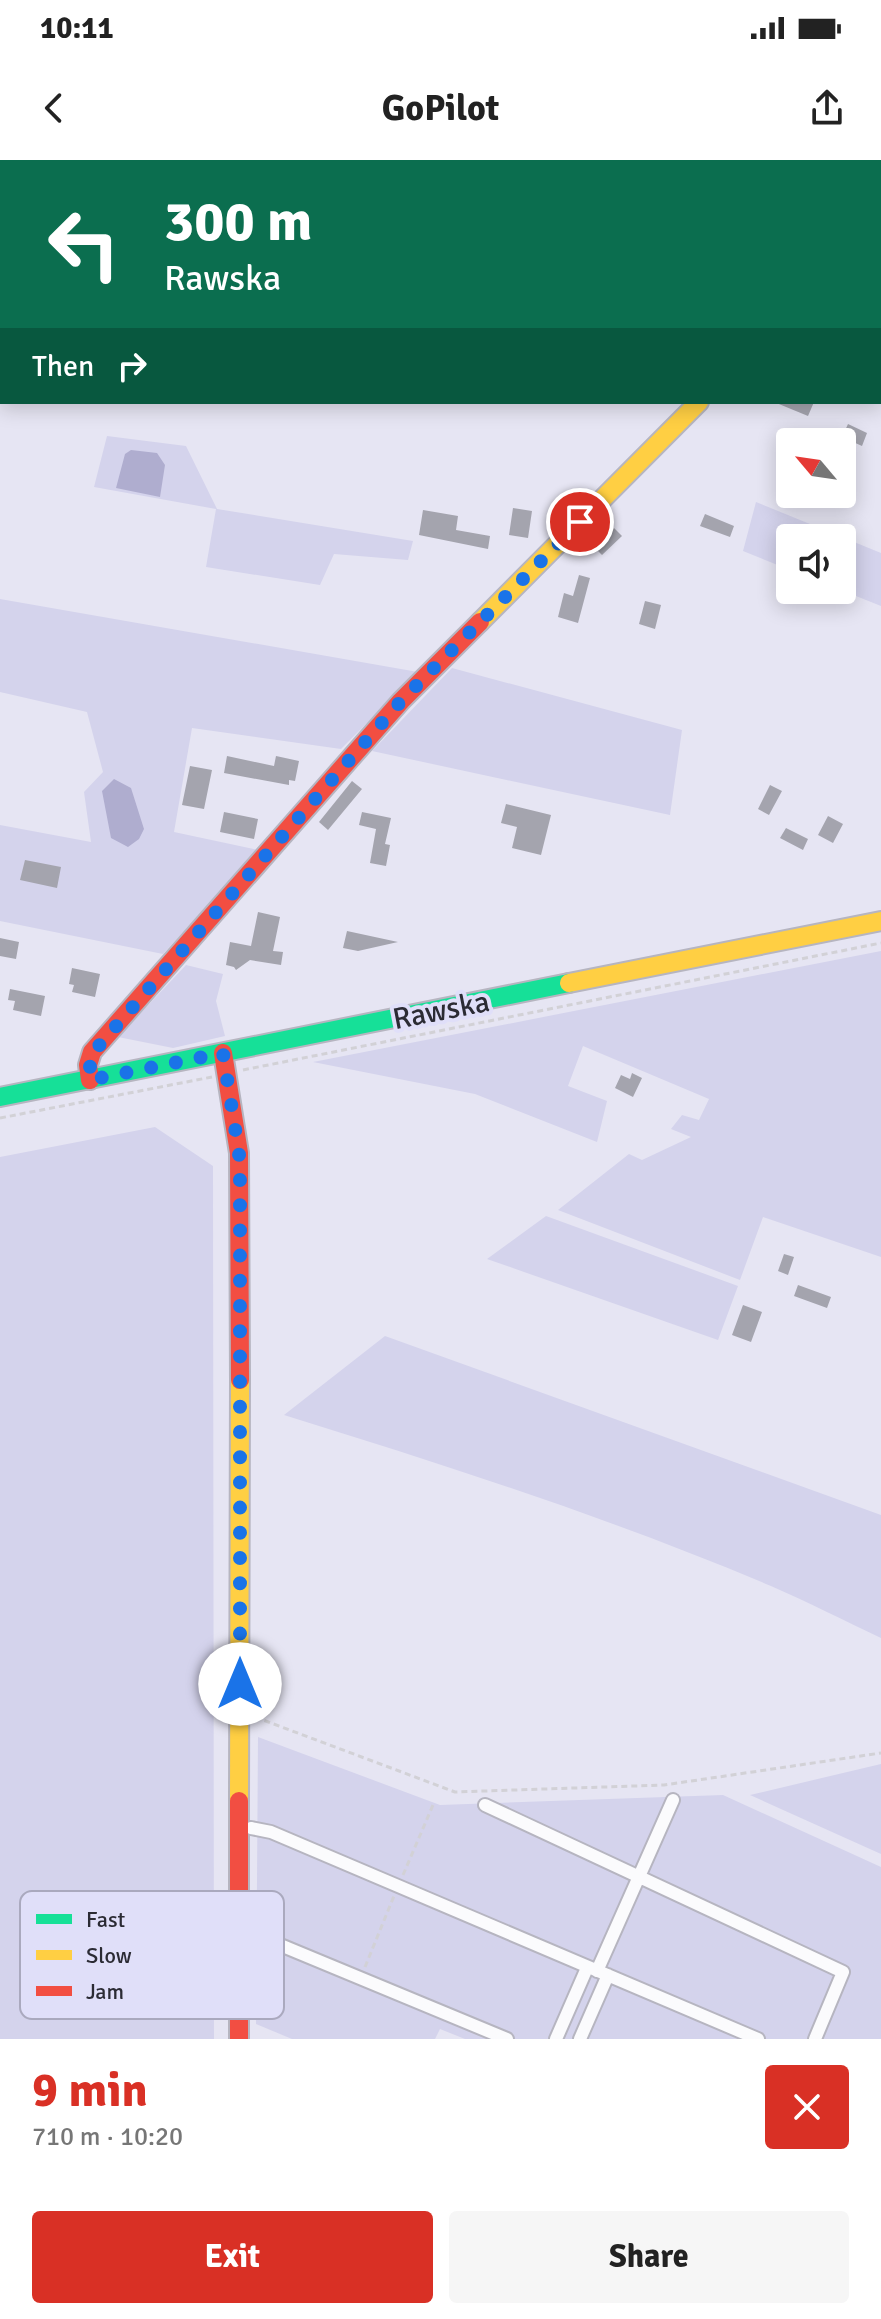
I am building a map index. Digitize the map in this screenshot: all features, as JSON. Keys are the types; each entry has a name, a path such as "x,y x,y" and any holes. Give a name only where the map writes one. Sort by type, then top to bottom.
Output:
{"street":[{"path":"90,1080 88,1065 92,1052 401,701 697,404"},
{"name":"Rawska","path":"0,1097 881,921"},
{"path":"223,1053 239,1153 240,1181 239,1891"},
{"path":"556,2039 597,1971 673,1800"},
{"path":"485,1805 843,1972 815,2039"},
{"path":"251,1828 260,1828 299,1844 758,2039"},
{"path":"284,1947 507,2039"},
{"path":"580,2039 597,1971"},
{"path":"239,2019 239,2039"}],"path":[{"path":"0,1118 881,943"},
{"path":"240,1711 455,1792 664,1785 881,1753"}],"shaded area":[{"path":"107,436 186,446 217,509 413,541 408,560 334,554 320,585 206,567 216,509 94,487"},
{"path":"131,450 157,453 165,465 160,497 116,488 125,454"},
{"path":"756,502 810,524 776,524 776,564 743,551"},
{"path":"856,543 881,553 881,606 856,596"},
{"path":"0,599 418,672 341,749 192,728 174,832 258,850 163,954 0,921 0,825 91,842 84,792 103,772 87,712 0,692"},
{"path":"452,668 682,730 670,815 372,751"},
{"path":"114,779 131,788 144,829 139,839 128,847 111,838 102,791"},
{"path":"881,951 881,1257 763,1217 740,1280 558,1210 629,1154 642,1160 691,1137 671,1129 682,1115 699,1120 709,1099 583,1046 568,1086 607,1101 597,1142 475,1094 313,1062"},
{"path":"186,965 223,974 216,1001 225,1036 173,1048 118,1037"},
{"path":"155,1127 213,1166 214,1891 20,1891 20,2019 214,2019 214,2039 0,2039 0,1157"},
{"path":"546,1216 738,1286 718,1340 487,1259"},
{"path":"385,1336 881,1515 881,1638 771,1586 651,1538 468,1474 284,1415"},
{"path":"258,1737 440,1805 723,1795 881,1867 881,2039 465,2039 440,2029 435,2039 292,2039 256,2024 256,2019 284,2019 284,1891 257,1891"},
{"path":"881,1764 881,1854 750,1795"}],"building":[{"path":"779,404 813,404 808,416"},
{"path":"848,424 867,433 862,446 856,443 856,428 846,428"},
{"path":"513,508 532,511 528,538 509,535"},
{"path":"423,510 458,516 456,530 490,536 488,549 419,535"},
{"path":"705,514 734,526 730,537 700,526"},
{"path":"614,528 622,536 602,555 594,547"},
{"path":"579,575 590,578 578,623 558,617 564,593 573,596"},
{"path":"645,601 661,605 655,629 639,624"},
{"path":"227,756 274,766 276,756 299,761 295,781 289,780 289,785 224,773"},
{"path":"190,766 212,770 204,809 182,805"},
{"path":"352,781 362,789 328,830 319,822"},
{"path":"770,785 782,791 769,815 758,809"},
{"path":"506,804 551,815 541,855 512,848 517,827 501,823"},
{"path":"224,812 258,819 254,839 220,832"},
{"path":"362,812 391,818 385,844 390,845 386,866 370,863 376,829 359,825"},
{"path":"828,816 843,824 833,843 818,835"},
{"path":"786,828 808,839 803,850 780,838"},
{"path":"25,860 61,867 57,888 20,880"},
{"path":"258,912 280,917 273,951 283,952 281,965 250,960 236,970 226,965 230,942 251,946"},
{"path":"347,931 398,942 358,951 343,948"},
{"path":"0,938 19,942 16,959 0,956"},
{"path":"72,968 100,974 95,997 72,992 74,985 69,984"},
{"path":"10,989 45,996 41,1016 13,1010 15,1001 8,1000"},
{"path":"632,1073 642,1078 633,1097 615,1088 621,1075 630,1079"},
{"path":"784,1254 794,1257 788,1275 778,1271"},
{"path":"798,1285 831,1297 827,1308 794,1296"},
{"path":"743,1305 762,1312 751,1342 732,1335"}],"traffic: fast":[{"path":"0,1097 569,983"}],"traffic: slow":[{"path":"480,622 697,404"},
{"path":"569,983 881,921"},
{"path":"239,1801 240,1380"}],"traffic: jam":[{"path":"90,1080 88,1065 92,1052 401,701 480,622"},
{"path":"223,1053 239,1153 240,1380"},
{"path":"239,1801 239,1891"},
{"path":"239,2019 239,2039"}],"route":[{"path":"240,1684 240,1181 239,1153 223,1053 90,1080 90,1056 401,701 580,522"}]}
